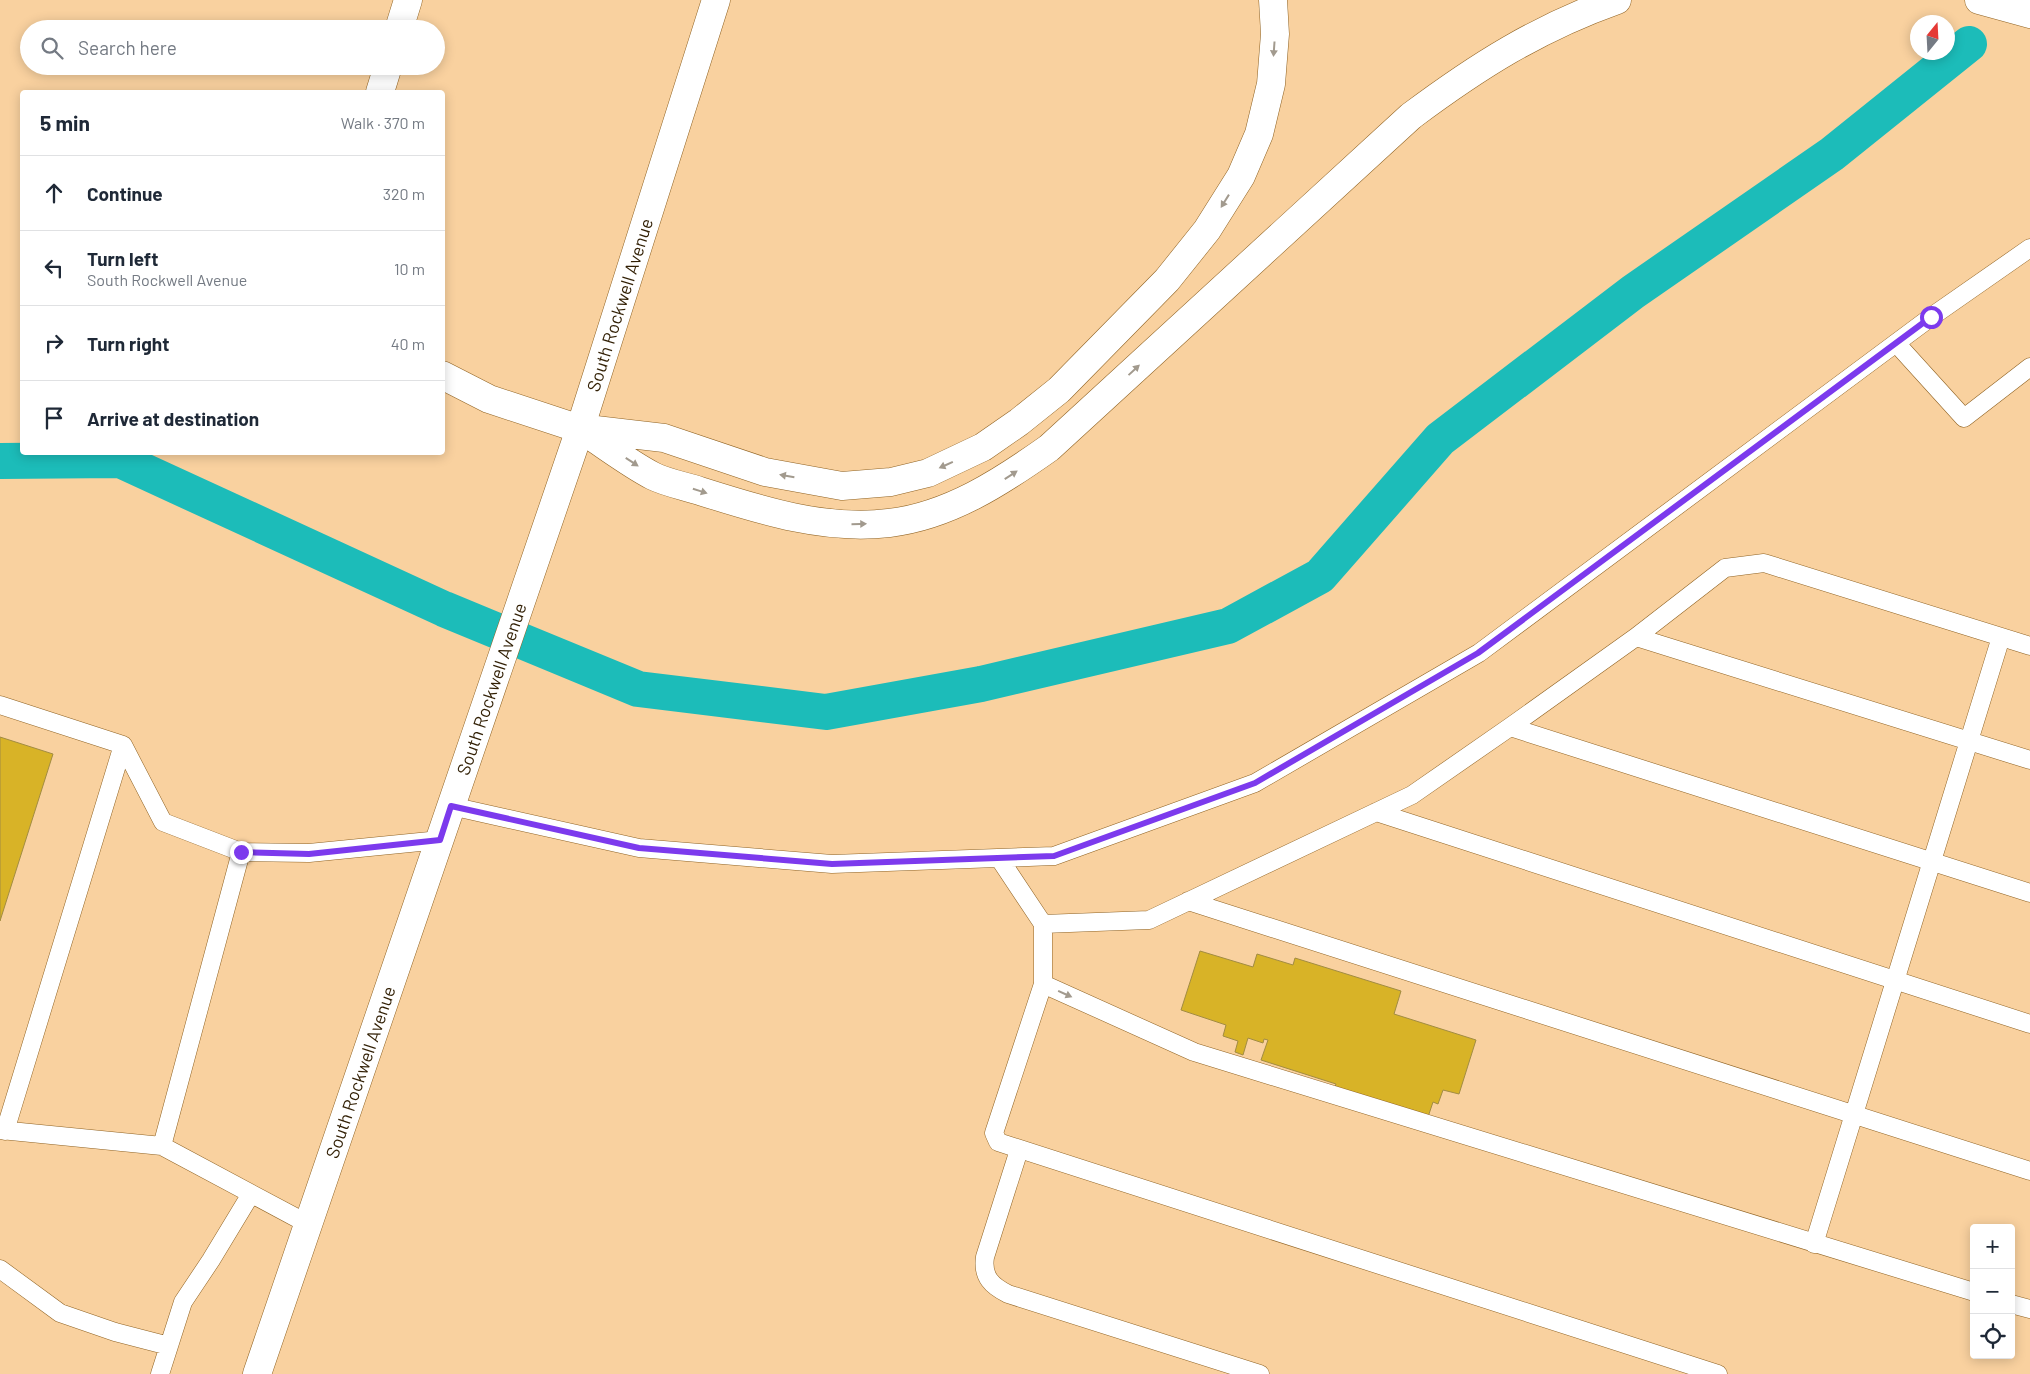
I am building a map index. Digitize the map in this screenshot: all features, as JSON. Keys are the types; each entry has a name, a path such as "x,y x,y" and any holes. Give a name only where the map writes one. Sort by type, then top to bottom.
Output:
{"main road":[{"path":"402,20 408,0"},
{"name":"South Rockwell Avenue","path":"257,1374 580,428 716,0"},
{"path":"445,377 489,399 580,428 664,438 765,472 842,486 891,482 928,473 983,447 1019,422 1059,390 1167,280 1207,230 1240,176 1259,134 1271,84 1275,34 1273,0"},
{"path":"580,428 654,476 750,507 809,520 852,524 890,523 932,513 1009,477 1049,448 1411,116 1457,81 1519,43 1582,12 1617,0"},
{"path":"1979,0 2030,14"},
{"path":"381,90 385,75"}],"lane":[{"path":"451,806 639,848 832,864 1054,856 1255,783 1478,653 1896,343 2030,248"},
{"path":"1896,343 1964,418 2026,375"},
{"path":"1044,924 1149,920 1412,795 1636,637 1725,568 1764,562 2030,646"},
{"path":"1814,1244 1855,1115 1930,861 2001,636"},
{"path":"1636,637 2030,760"},
{"path":"0,705 123,745 163,822 241,852 309,854 440,840"},
{"path":"1510,727 2030,893"},
{"path":"123,745 2,1130 162,1146 308,1224"},
{"path":"1376,812 2030,1024"},
{"path":"162,1146 241,852"},
{"path":"999,858 1044,924 1043,984 994,1133 998,1142 1718,1374"},
{"path":"1188,901 2030,1171"},
{"path":"1043,984 1194,1052 1970,1291"},
{"path":"1019,1150 985,1257 985,1271 991,1283 1008,1294 1260,1374"},
{"path":"160,1374 183,1302 251,1194"},
{"path":"0,1269 60,1313 115,1332 169,1346"},
{"path":"2015,1305 2030,1309"}],"building":[{"path":"0,737 53,754 0,921"},
{"path":"1200,951 1253,967 1257,954 1293,965 1295,958 1401,991 1394,1014 1476,1040 1459,1094 1443,1090 1438,1104 1433,1102 1428,1117 1335,1087 1336,1084 1261,1060 1268,1040 1264,1039 1263,1043 1248,1038 1243,1055 1235,1052 1238,1041 1223,1036 1226,1025 1181,1010"}],"waterway":[{"path":"0,461 120,460 444,609 638,689 826,712 981,684 1228,626 1320,576 1440,439 1633,292 1832,154 1969,44"}],"route":[{"path":"241,852 309,854 440,840 451,806 639,848 832,864 1054,856 1255,783 1478,653 1931,317"}]}
